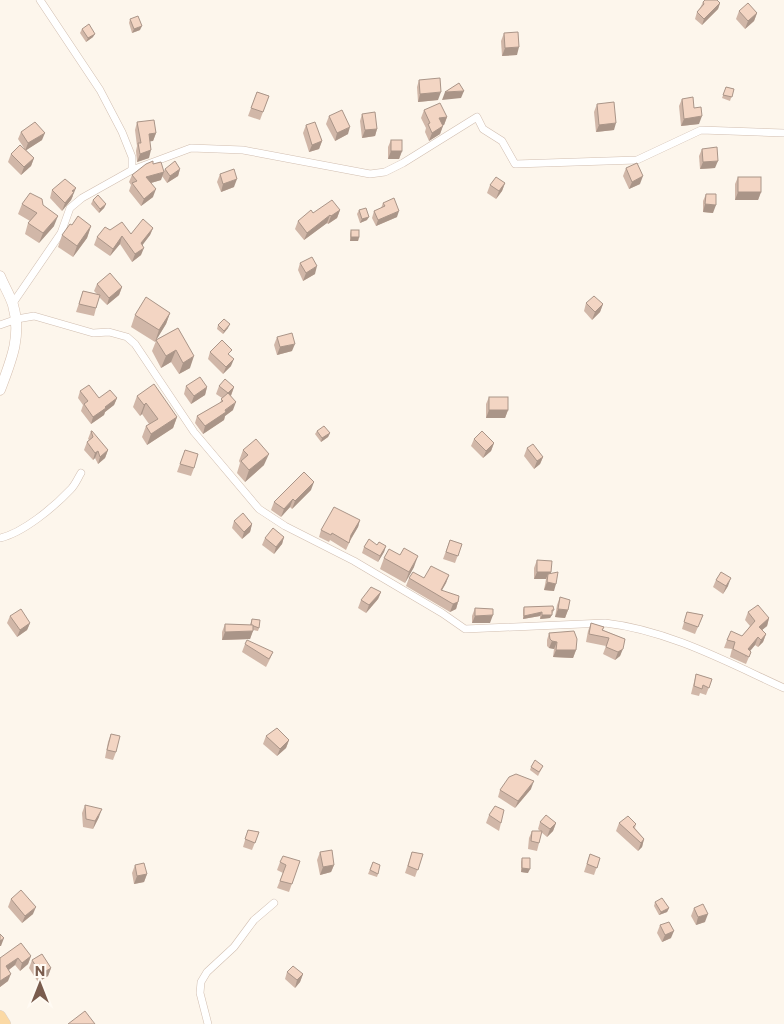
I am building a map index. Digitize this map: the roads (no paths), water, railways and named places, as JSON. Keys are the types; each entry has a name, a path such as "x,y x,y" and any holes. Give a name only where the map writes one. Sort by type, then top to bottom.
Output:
{"main road":[{"path":"0,276 13,304 17,341 0,390"},
{"path":"0,1016 5,1024"}],"street":[{"path":"40,0 100,90 129,148 132,156 132,170"},
{"path":"13,304 61,233 70,208 82,198 132,170 191,148 243,150 370,174 385,172 477,118 484,129 502,141 515,164 637,160 701,130 784,133"},
{"path":"0,325 16,319 34,316 93,333 109,332 127,337 135,344 194,432 260,509 285,526 385,579 465,628 605,622 625,625 653,632 728,662 784,688"},
{"path":"0,538 20,530 48,509 72,488 82,473"},
{"path":"208,1024 200,993 201,982 207,972 234,947 254,920 274,903"}]}
